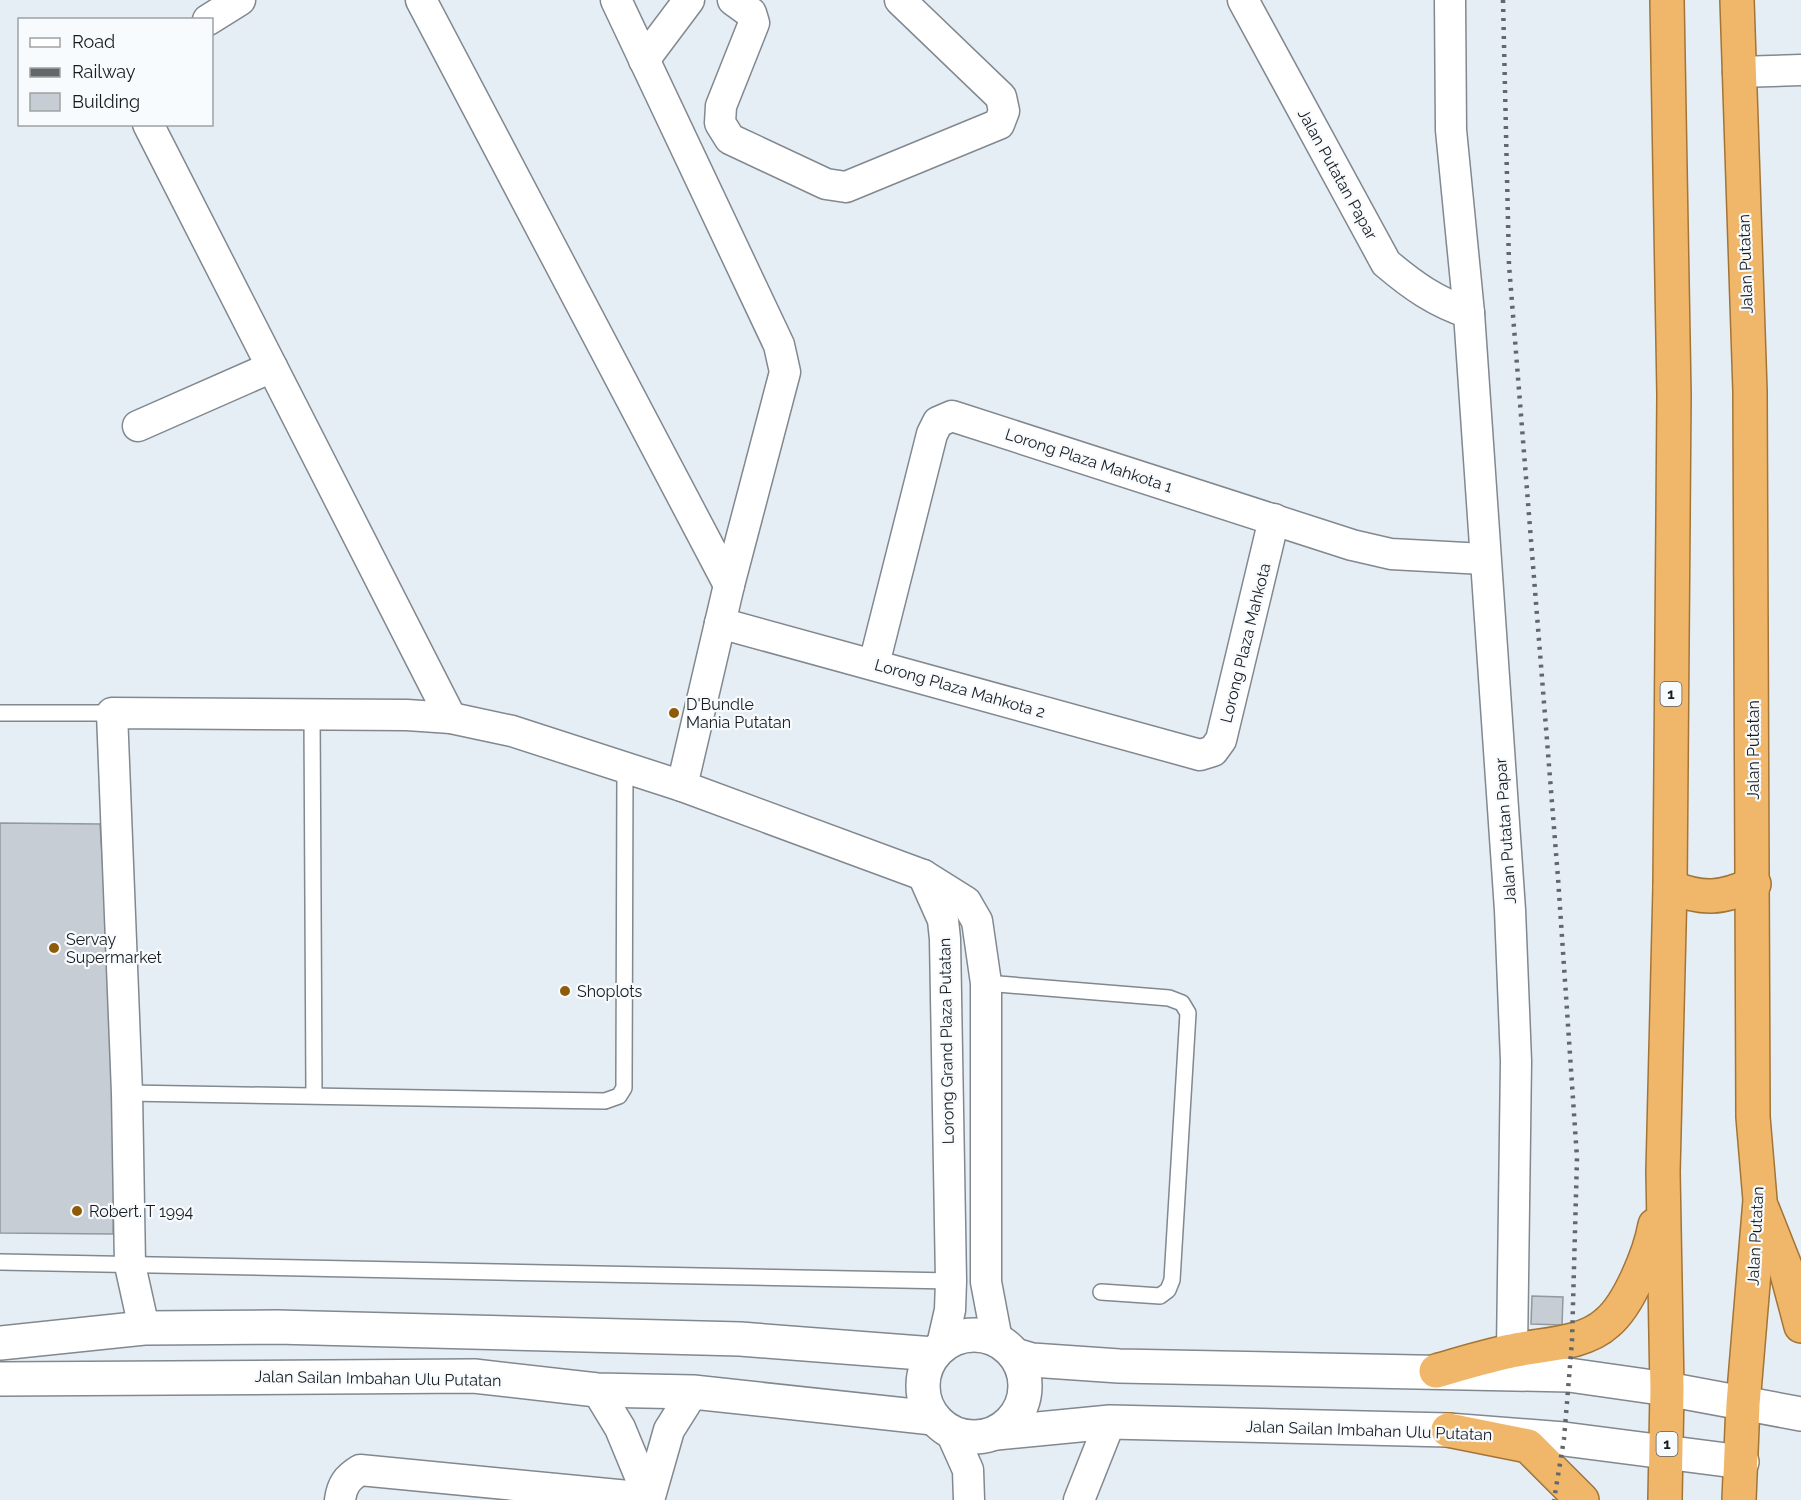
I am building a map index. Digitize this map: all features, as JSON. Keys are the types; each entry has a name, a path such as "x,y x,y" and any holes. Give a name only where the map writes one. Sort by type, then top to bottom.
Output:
{"highway":[{"name":"1","path":"1665,1500 1667,1389 1663,1172 1670,887 1674,394 1667,0"},
{"name":"Jalan Putatan","path":"1737,0 1749,391 1754,884 1753,1117 1760,1200 1743,1404 1739,1500"},
{"path":"1670,887 1689,895 1713,897 1733,893 1754,884"},
{"path":"1436,1371 1512,1351 1572,1341 1607,1324 1632,1289 1652,1241 1663,1172"},
{"path":"1760,1200 1785,1266 1801,1326"},
{"path":"1448,1430 1528,1446 1582,1500"}],"street":[{"path":"211,18 240,0"},
{"path":"421,0 729,585"},
{"path":"616,0 779,345 785,372 729,585 682,786"},
{"path":"644,60 689,0"},
{"path":"733,0 751,13 754,23 721,106 720,123 730,139 826,184 846,186 999,124 1004,111 1001,97 900,0"},
{"name":"Jalan Putatan Papar","path":"1243,0 1386,263 1431,298 1469,313"},
{"name":"Jalan Putatan Papar","path":"1450,0 1451,130 1469,313 1484,559 1510,910 1516,1062 1512,1351"},
{"path":"1738,72 1801,70"},
{"path":"149,126 451,718"},
{"path":"138,426 272,367"},
{"name":"Lorong Plaza Mahkota 1","path":"874,664 932,434 938,422 952,416 1391,554 1484,559"},
{"name":"Lorong Plaza Mahkota","path":"1200,755 1213,751 1221,740 1275,519"},
{"name":"Lorong Plaza Mahkota 2","path":"720,623 1200,755"},
{"path":"144,1328 130,1265 127,1093 112,713 312,714 451,718 512,731 682,786 923,875 966,902 977,921 986,983 986,1282 1006,1347 1026,1383 1025,1398 1009,1425 996,1433 974,1437 942,1425"},
{"name":"Lorong Grand Plaza Putatan","path":"923,875 943,920 946,949 951,1281 950,1310 938,1349"},
{"path":"0,1343 144,1328 276,1327 740,1339 938,1349 969,1335 984,1335 1032,1360 1119,1366 1569,1375 1667,1389 1801,1414"},
{"path":"938,1349 925,1369 922,1386 925,1403 942,1425 968,1470 969,1500"},
{"name":"Jalan Sailan Imbahan Ulu Putatan","path":"0,1379 474,1376 597,1390 693,1392 942,1425"},
{"path":"597,1390 620,1428 649,1499"},
{"path":"649,1499 669,1430 693,1392"},
{"path":"1079,1500 1110,1422"},
{"name":"Jalan Sailan Imbahan Ulu Putatan","path":"996,1433 1110,1422 1448,1430 1564,1439 1742,1462"},
{"path":"340,1500 341,1488 348,1478 360,1470 649,1499"}],"lane":[{"path":"0,713 112,713"},
{"path":"312,714 314,1095"},
{"path":"127,1093 605,1101 619,1096 624,1088 625,768"},
{"path":"986,983 1169,998 1182,1003 1188,1013 1172,1280 1168,1290 1160,1296 1101,1292"},
{"path":"0,1263 951,1281"}],"building":[{"name":"Servay Supermarket","path":"0,823 100,824 116,1072 113,1234 0,1233"},
{"path":"1532,1296 1563,1297 1562,1325 1531,1324"}],"railway":[{"path":"1503,0 1509,265 1558,878 1577,1158 1572,1341 1564,1439 1554,1500"}],"place":[{"name":"D'Bundle Mania Putatan","path":"674,713"},
{"name":"Servay Supermarket","path":"54,948"},
{"name":"Shoplots","path":"565,991"},
{"name":"Robert. T 1994","path":"77,1211"}]}
